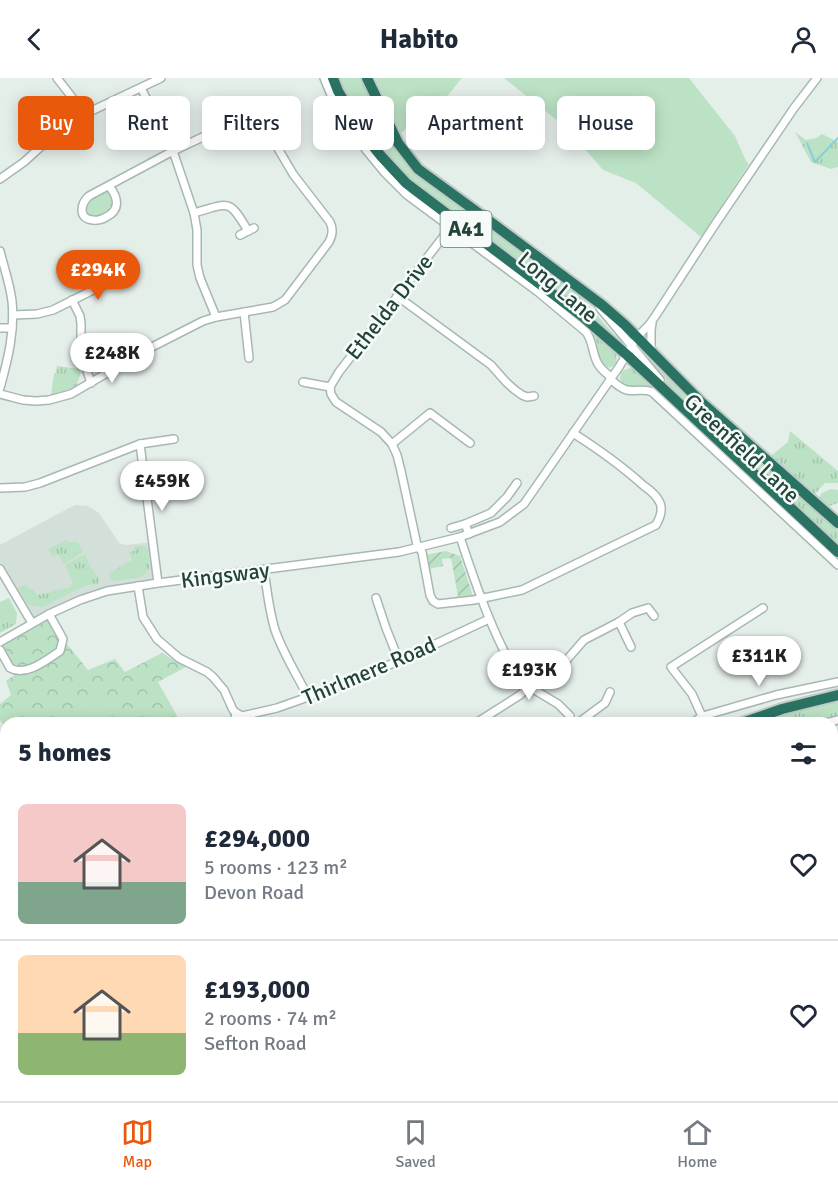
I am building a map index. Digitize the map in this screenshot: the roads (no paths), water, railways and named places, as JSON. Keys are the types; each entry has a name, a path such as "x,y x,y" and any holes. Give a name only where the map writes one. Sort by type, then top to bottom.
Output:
{"highway":[{"name":"Long Lane","path":"333,78 338,91 368,140 406,183 582,316 631,346"},
{"name":"Long Lane","path":"367,78 398,143 418,169 588,294 625,325 631,346"},
{"name":"Greenfield Lane","path":"631,346 651,353 700,402 838,523"},
{"name":"Greenfield Lane","path":"631,346 685,410 838,552"},
{"path":"761,717 836,696"}],"street":[{"path":"57,78 71,96"},
{"path":"94,110 161,78"},
{"name":"Long Lane","path":"324,78 346,121 385,174 407,195 538,292 586,332 590,337 597,363 611,378"},
{"name":"Kingsway","path":"0,642 49,614 80,600 121,588 378,556 460,537 500,522 524,504 631,346 656,315 794,108 817,78"},
{"path":"141,88 173,152 194,213 197,230 197,265 216,317"},
{"path":"0,394 23,400 49,400 71,394 203,321 273,307 285,300 333,235 330,222 293,174 266,128 255,119 241,119 89,196 81,206 86,218 92,220 104,218 114,213 115,196 109,186"},
{"path":"0,179 24,162 36,150"},
{"path":"194,213 222,205 230,206 237,211 251,230 240,235"},
{"name":"Ethelda Drive","path":"330,387 333,379 450,228"},
{"path":"0,251 9,285 13,315 9,351 0,388"},
{"path":"13,315 45,313 103,285 127,278"},
{"path":"397,296 491,365 522,395 534,396"},
{"path":"72,300 80,316 81,353 91,384"},
{"path":"244,312 249,358"},
{"path":"651,353 651,330 656,315"},
{"path":"0,327 12,328"},
{"name":"Greenfield Lane","path":"611,378 627,390 652,392 838,565"},
{"path":"303,382 330,387 336,402 381,432 392,444 401,471 417,545 422,552 430,595 435,602 442,604 522,590 656,525 660,519 661,509 660,502 655,496 624,468 573,433"},
{"path":"392,444 430,413 470,443"},
{"path":"0,488 25,487 40,483 140,444 174,439"},
{"path":"140,444 158,583"},
{"path":"451,528 491,513 516,488"},
{"path":"465,524 469,534"},
{"path":"460,537 481,599 512,668 519,679 558,704 570,716"},
{"path":"0,569 32,623"},
{"path":"264,570 276,632 308,697"},
{"path":"138,586 143,617 157,639 179,658 213,677 224,690 236,713 235,717"},
{"path":"376,598 399,661"},
{"path":"485,717 544,679 564,663 584,640 632,613 648,608 654,616"},
{"path":"703,717 692,694 668,669 763,608"},
{"path":"0,650 10,668 20,672 60,651 63,639 49,614"},
{"name":"Thirlmere Road","path":"236,713 242,716 277,708 308,697 399,661 489,619"},
{"path":"619,622 631,647"},
{"path":"713,717 776,695 838,682"},
{"path":"585,717 605,703 610,692"}],"waterway":[{"path":"807,143 815,162 838,138"}]}
